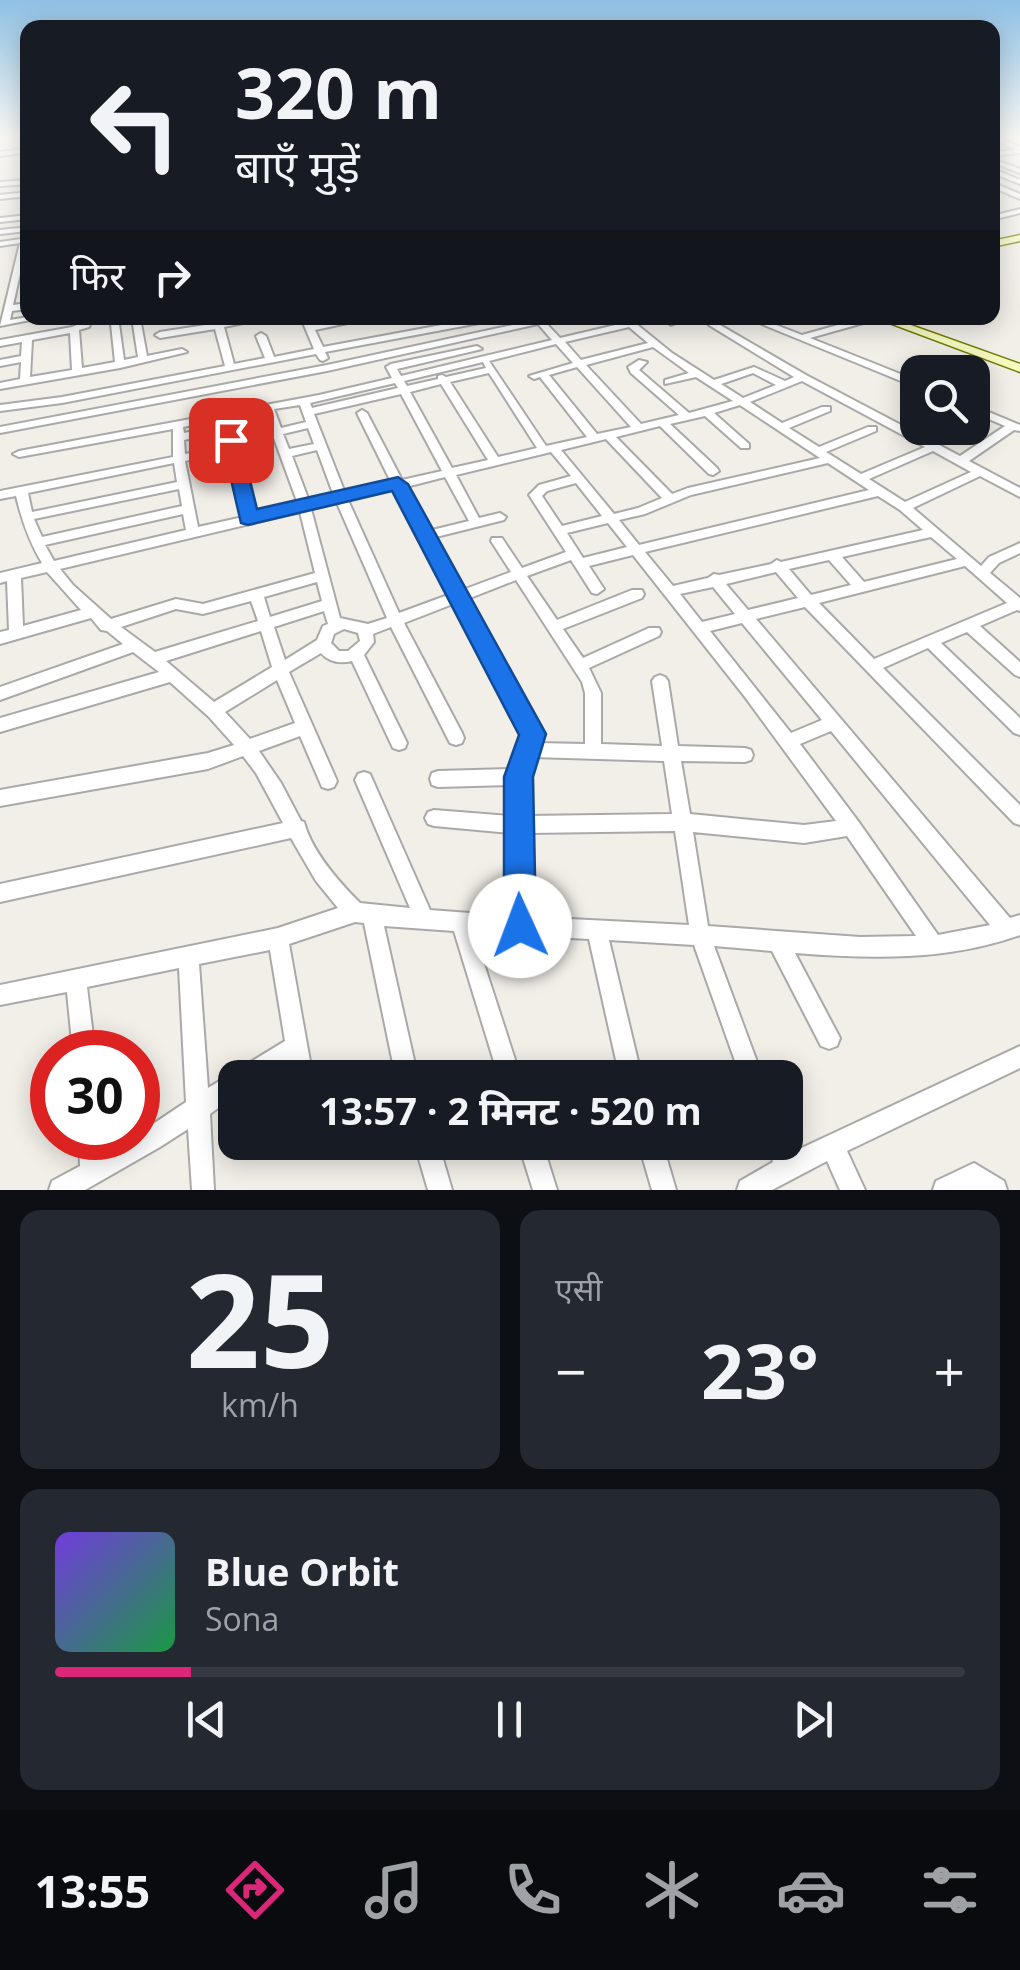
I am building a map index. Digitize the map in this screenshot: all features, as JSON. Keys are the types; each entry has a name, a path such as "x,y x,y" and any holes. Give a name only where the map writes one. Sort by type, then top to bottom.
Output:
{"main road":[{"path":"902,325 1020,366"},
{"path":"913,325 1020,366"}],"street":[{"path":"1005,194 1019,196"},
{"path":"17,210 20,205"},
{"path":"2,323 6,303 20,273"},
{"path":"0,343 86,325"},
{"path":"115,325 120,364"},
{"path":"137,325 144,360"},
{"path":"160,336 219,325 230,366"},
{"path":"308,325 327,368"},
{"path":"366,325 375,339"},
{"path":"0,408 62,400 452,325"},
{"path":"459,325 549,450 638,548 789,741 934,946"},
{"path":"0,430 327,368 424,354 473,344 527,325"},
{"path":"540,325 582,364 639,428"},
{"path":"400,385 444,381 611,325"},
{"path":"632,325 654,344 904,507 1019,605 872,666"},
{"path":"724,325 802,377 900,429"},
{"path":"768,325 900,378"},
{"path":"802,338 847,325"},
{"path":"74,329 77,373"},
{"path":"180,332 189,395"},
{"path":"261,336 270,359"},
{"path":"25,382 27,338"},
{"path":"595,439 538,375 654,344"},
{"path":"0,386 182,352"},
{"path":"424,354 495,462"},
{"path":"424,354 391,367 476,523"},
{"path":"0,363 26,358"},
{"path":"642,362 635,365 634,371 687,417"},
{"path":"19,454 102,438 272,419 308,412 436,371 488,365"},
{"path":"715,383 754,370 785,386"},
{"path":"669,382 698,373"},
{"path":"320,576 203,609 176,604 8,635 7,576 707,412 802,377"},
{"path":"102,438 106,409"},
{"path":"782,426 826,409"},
{"path":"272,419 308,412"},
{"path":"308,412 394,620 456,738"},
{"path":"707,412 744,446"},
{"path":"362,413 456,597 532,734 518,777 520,926"},
{"path":"990,416 1017,427"},
{"path":"272,419 304,505 335,626"},
{"path":"663,423 713,471"},
{"path":"962,462 1017,427"},
{"path":"818,451 872,428"},
{"path":"178,431 192,530"},
{"path":"609,436 670,500"},
{"path":"0,496 179,459 232,444 248,518"},
{"path":"930,445 1020,493"},
{"path":"284,454 322,446"},
{"path":"862,478 934,447"},
{"path":"559,532 831,459"},
{"path":"904,507 980,472"},
{"path":"578,478 542,488 535,495 596,589"},
{"path":"26,517 184,484"},
{"path":"366,632 517,574 577,558 698,537 881,491"},
{"path":"21,492 26,517 48,566 98,620 153,658 213,711 248,750 298,828 323,878 364,914 403,1060"},
{"path":"36,543 187,509"},
{"path":"425,536 500,517"},
{"path":"671,591 934,532"},
{"path":"497,541 582,665 593,693 593,752"},
{"path":"982,574 994,560 1020,548"},
{"path":"831,554 861,587"},
{"path":"699,628 968,561"},
{"path":"778,565 808,602 1020,817"},
{"path":"0,995 278,938 364,914 778,943 934,946 984,939 1014,928 714,580"},
{"path":"256,594 280,669 328,781"},
{"path":"554,627 637,594"},
{"path":"153,658 330,604"},
{"path":"213,711 322,644 335,626 352,622 366,632 367,642 356,654 338,658 322,644"},
{"path":"969,625 1020,671"},
{"path":"582,665 654,632"},
{"path":"930,641 1020,728"},
{"path":"0,694 134,646"},
{"path":"356,654 399,743"},
{"path":"0,725 172,674"},
{"path":"660,681 700,935 745,1060"},
{"path":"789,741 834,723"},
{"path":"0,798 170,769 248,750 305,727"},
{"path":"529,750 745,755"},
{"path":"438,778 518,777"},
{"path":"364,780 424,919"},
{"path":"1002,799 1020,791"},
{"path":"434,818 517,825 682,822 804,834 852,826"},
{"path":"0,893 298,828"},
{"path":"461,923 504,1060"},
{"path":"597,931 627,1060"},
{"path":"278,938 299,1060"},
{"path":"778,943 829,1038"},
{"path":"188,958 203,1186"},
{"path":"76,979 82,1030"},
{"path":"273,1060 296,1046"},
{"path":"750,1190 832,1146 1020,1058"},
{"path":"61,1190 152,1140 218,1094"},
{"path":"832,1146 853,1190"},
{"path":"92,1160 93,1173"},
{"path":"431,1160 440,1190"},
{"path":"536,1160 545,1190"},
{"path":"655,1160 664,1190"},
{"path":"785,1160 788,1168"},
{"path":"944,1190 974,1174 995,1190"}],"route":[{"path":"231,440 248,518 398,484 532,734 518,777 520,926"}]}
